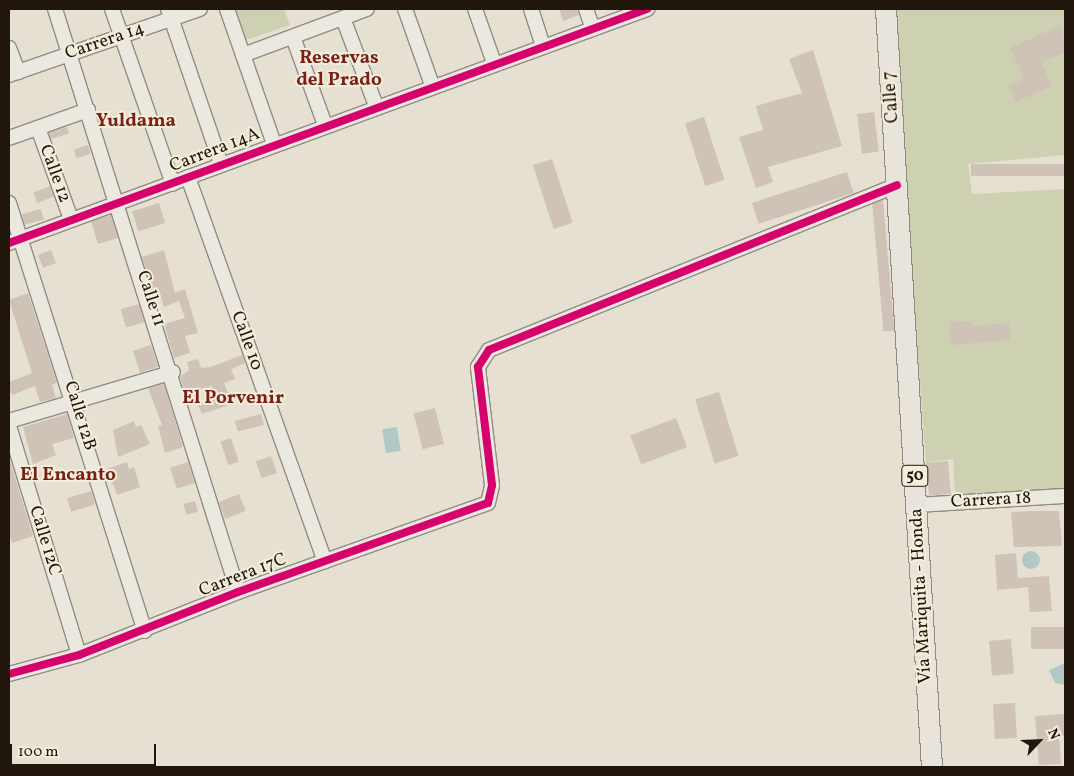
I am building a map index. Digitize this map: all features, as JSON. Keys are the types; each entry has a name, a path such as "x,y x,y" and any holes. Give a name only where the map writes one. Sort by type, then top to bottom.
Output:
{"highway":[{"name":"Calle 7","path":"886,9 897,185"},
{"name":"Vía Mariquita - Honda","path":"897,185 932,767"}],"street":[{"name":"Calle 11","path":"55,9 173,372 238,592"},
{"path":"112,9 173,184"},
{"name":"Carrera 14","path":"13,73 122,36 170,14 200,9"},
{"path":"226,9 274,144"},
{"path":"243,56 367,9"},
{"path":"405,9 432,85"},
{"path":"475,9 494,64"},
{"path":"531,9 543,46"},
{"path":"586,9 593,29"},
{"name":"Carrera 14A","path":"9,243 71,219 173,184 221,164 432,85 647,9"},
{"path":"170,14 221,164"},
{"path":"344,18 376,106"},
{"path":"293,37 325,125"},
{"path":"9,48 13,73"},
{"path":"9,138 88,110"},
{"name":"Calle 12","path":"38,128 71,219"},
{"name":"Calle 10","path":"188,177 325,561"},
{"name":"Carrera 17C","path":"10,670 79,655 145,631 238,592 488,503 492,485 478,367 489,350 897,185"},
{"name":"Calle 12B","path":"9,203 23,238 145,631"},
{"path":"9,421 173,372"},
{"name":"Calle 12C","path":"9,426 79,655"},
{"name":"Carrera 18","path":"916,505 1065,496"}],"green space":[{"path":"235,9 284,9 290,25 246,40"},
{"path":"892,9 1065,9 1065,155 968,164 972,194 1065,189 1065,488 955,496 953,459 926,463"}],"water":[{"path":"397,427 401,451 386,453 382,429"},
{"path":"1027,551 1035,551 1040,556 1038,567 1027,569 1022,564 1022,556"},
{"path":"1065,663 1065,685 1055,683 1049,670"}],"building":[{"path":"559,9 577,9 579,15 563,21"},
{"path":"1061,25 1065,52 1041,63 1052,86 1016,102 1008,86 1024,79 1010,48"},
{"path":"813,50 842,146 768,167 773,182 756,188 739,137 763,130 756,106 802,93 789,59"},
{"path":"874,112 879,152 862,154 857,114"},
{"path":"704,117 724,180 705,186 685,123"},
{"path":"67,127 69,134 51,139 49,132"},
{"path":"88,145 91,154 77,158 74,150"},
{"path":"552,159 573,223 554,229 533,165"},
{"path":"971,164 1065,164 1065,176 971,176"},
{"path":"847,172 854,193 759,224 752,203"},
{"path":"50,186 54,196 37,203 33,193"},
{"path":"883,200 894,331 883,331 872,201"},
{"path":"159,203 165,223 138,231 132,211"},
{"path":"41,209 44,220 25,225 22,214"},
{"path":"111,215 118,238 98,244 91,221"},
{"path":"51,250 56,263 43,268 38,255"},
{"path":"164,250 175,293 185,289 198,333 185,336 190,353 174,358 164,324 185,318 179,301 164,307 159,292 154,294 142,257"},
{"path":"28,293 57,383 52,385 56,398 40,402 35,386 12,395 9,387 9,382 32,373 9,300"},
{"path":"139,304 144,322 126,328 121,309"},
{"path":"972,321 972,326 1009,323 1010,340 951,345 949,322"},
{"path":"151,345 158,367 140,373 133,351"},
{"path":"242,355 245,363 231,369 235,379 224,383 232,404 202,414 198,405 212,400 207,387 185,393 180,377 189,370 187,362 198,359 201,368 211,367"},
{"path":"164,384 183,447 165,453 158,426 162,425 148,388"},
{"path":"719,392 739,456 715,463 695,399"},
{"path":"435,408 444,444 423,449 414,413"},
{"path":"67,414 74,438 52,444 56,455 33,464 23,427"},
{"path":"261,414 264,425 238,432 235,421"},
{"path":"676,418 687,447 641,465 630,436"},
{"path":"134,421 136,427 141,425 150,444 118,457 113,430"},
{"path":"231,438 239,462 228,465 221,441"},
{"path":"271,456 277,473 262,478 256,461"},
{"path":"9,457 33,536 12,543 9,532"},
{"path":"948,461 951,494 929,496 926,463"},
{"path":"127,462 129,469 134,467 140,487 117,495 107,469"},
{"path":"188,462 195,483 177,489 170,468"},
{"path":"91,491 95,504 71,512 67,498"},
{"path":"239,494 246,511 225,519 219,502"},
{"path":"195,501 198,512 186,515 183,504"},
{"path":"1059,511 1062,546 1014,547 1011,512"},
{"path":"1016,553 1018,578 1049,576 1052,611 1030,612 1028,587 997,590 995,555"},
{"path":"1031,627 1065,627 1065,649 1031,649"},
{"path":"1011,639 1014,674 992,676 989,641"},
{"path":"1015,703 1017,738 995,739 993,704"},
{"path":"1065,714 1065,736 1059,736 1061,764 1039,765 1035,716"}],"cycle path":[{"path":"9,243 647,9"},
{"path":"9,674 79,655 238,592 488,503 492,485 478,367 489,350 897,185"}],"district":[{"name":"Reservas del Prado","path":"339,70"},
{"name":"Yuldama","path":"136,122"},
{"name":"El Porvenir","path":"233,399"},
{"name":"El Encanto","path":"68,476"}]}
